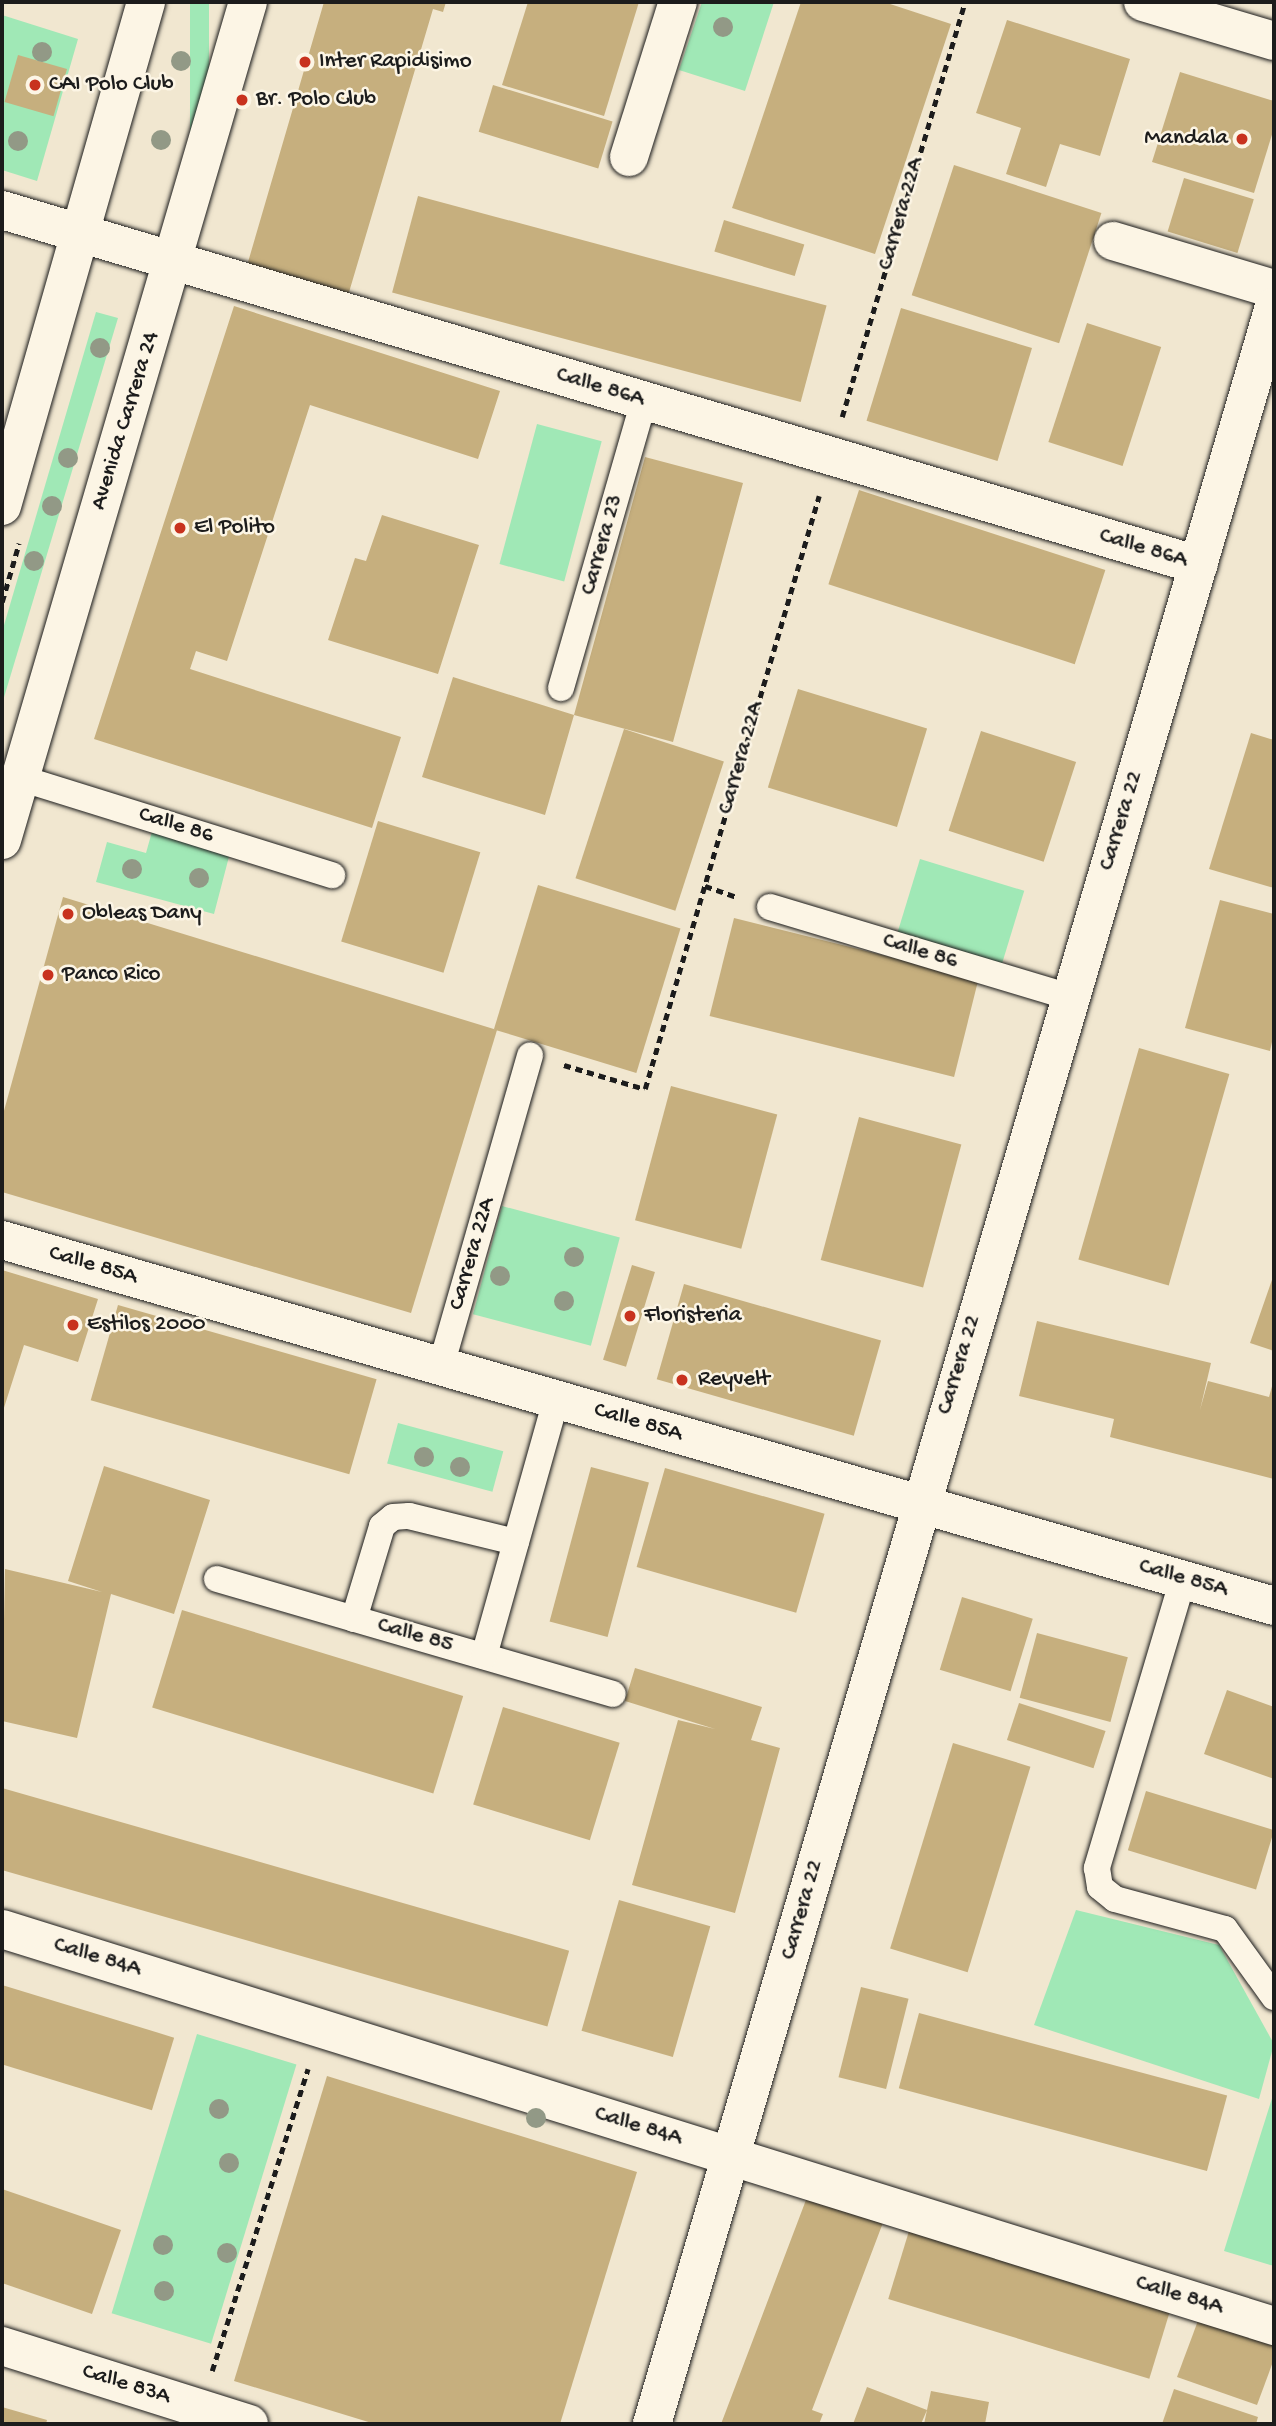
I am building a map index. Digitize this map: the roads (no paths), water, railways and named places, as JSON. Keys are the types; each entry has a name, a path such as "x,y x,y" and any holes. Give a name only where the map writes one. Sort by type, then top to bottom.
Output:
{"street":[{"path":"2,506 146,2"},
{"name":"Avenida Carrera 24","path":"2,840 248,2"},
{"path":"629,157 678,2"},
{"path":"1143,2 1274,41"},
{"name":"Calle 86A","path":"2,210 1198,565"},
{"path":"1113,241 1274,289"},
{"name":"Carrera 22","path":"652,2424 732,2157 919,1503 1274,307"},
{"name":"Calle 85A","path":"2,1240 1274,1606"},
{"name":"Calle 84A","path":"2,1929 1274,2326"},
{"name":"Calle 83A","path":"2,2346 249,2424"}],"lane":[{"name":"Carrera 23","path":"561,688 645,401"},
{"name":"Calle 86","path":"20,778 332,875"},
{"name":"Calle 86","path":"770,907 1070,997"},
{"name":"Carrera 22A","path":"441,1366 530,1055"},
{"path":"484,1656 556,1399"},
{"path":"354,1619 382,1526 393,1517 409,1516 516,1542"},
{"name":"Calle 85","path":"217,1579 613,1694"},
{"path":"1184,1579 1097,1868 1100,1887 1115,1899 1225,1929 1274,1997"}],"place":[{"name":"Inter Rapidisimo","path":"305,62"},
{"name":"CAI Polo Club","path":"35,85"},
{"name":"Br. Polo Club","path":"242,100"},
{"name":"Mandala","path":"1242,139"},
{"name":"El Polito","path":"180,528"},
{"name":"Obleas Dany","path":"68,914"},
{"name":"Panco Rico","path":"48,975"},
{"name":"Floristeria","path":"630,1316"},
{"name":"Estilos 2000","path":"73,1325"},
{"name":"Reyvelt","path":"682,1380"}]}
